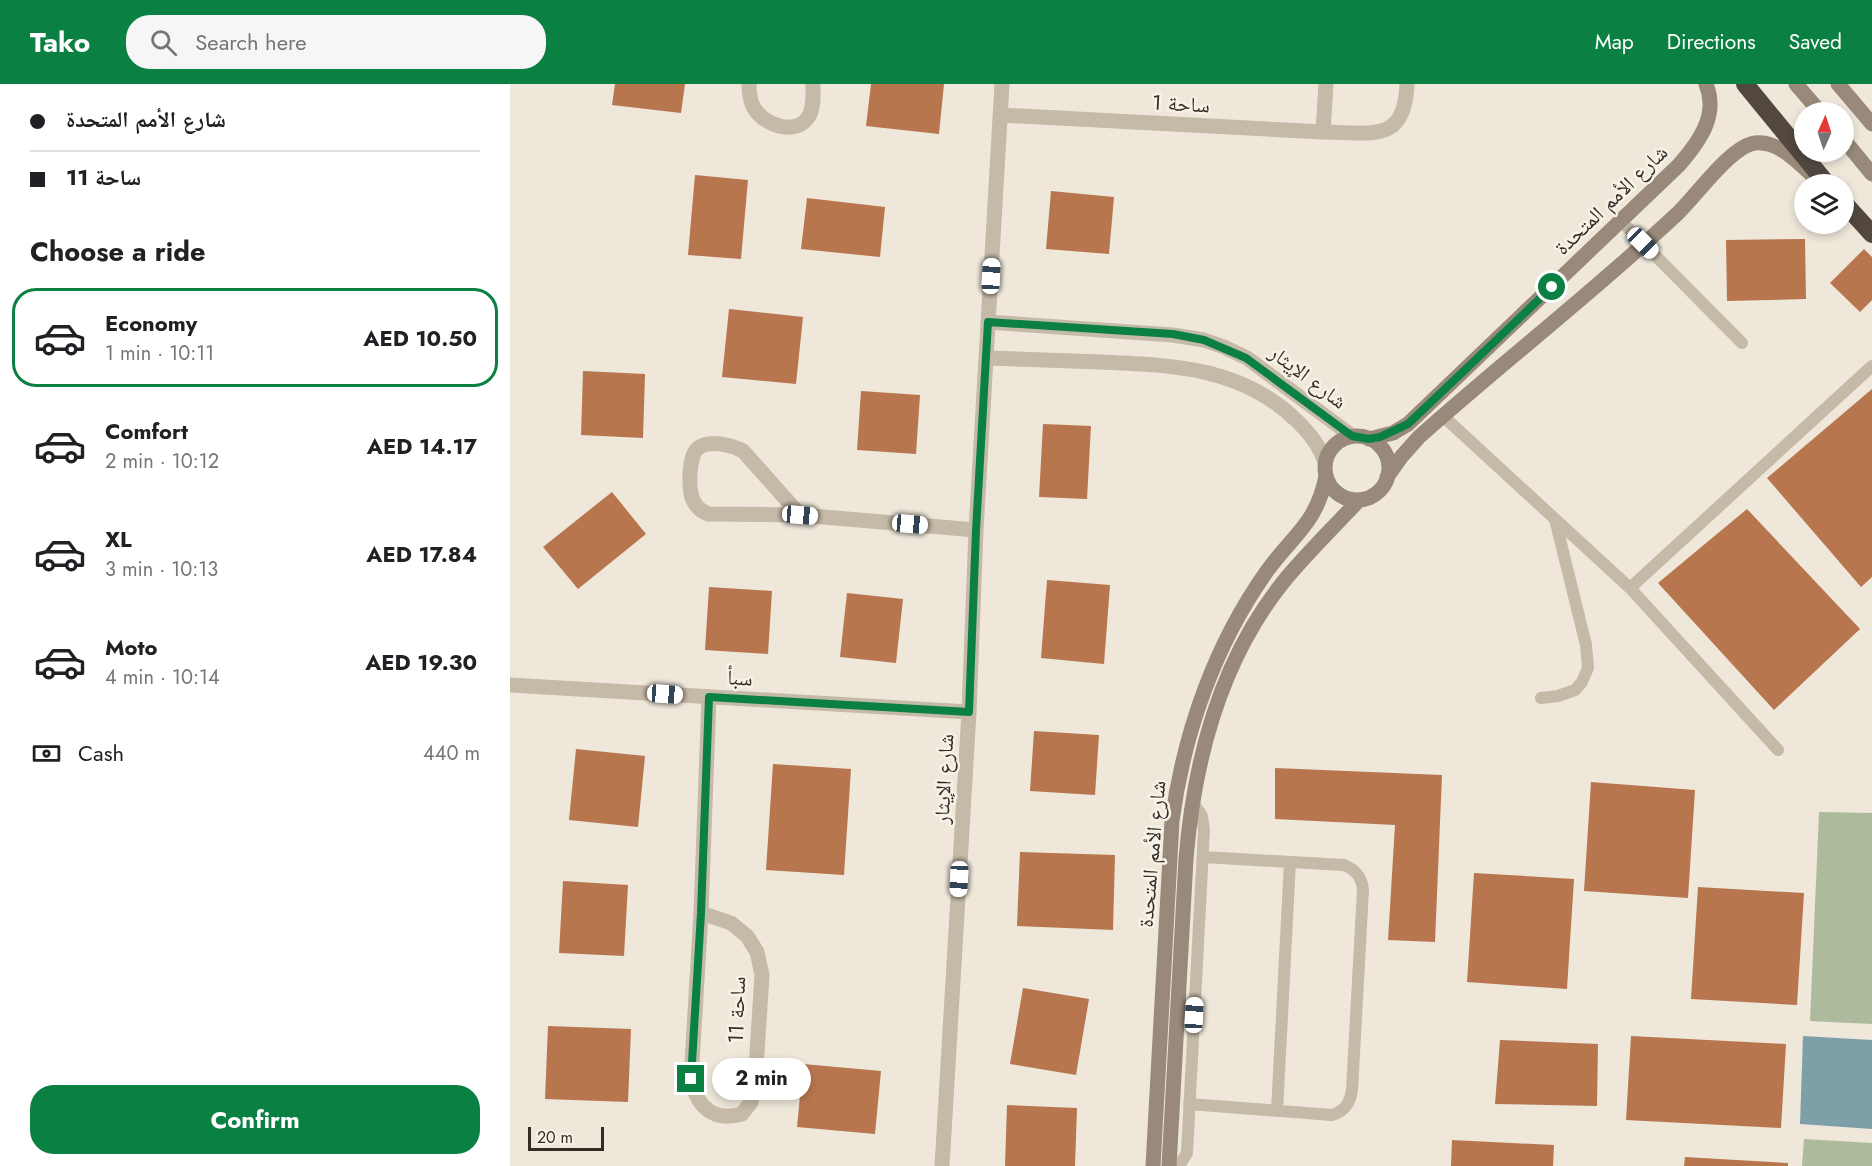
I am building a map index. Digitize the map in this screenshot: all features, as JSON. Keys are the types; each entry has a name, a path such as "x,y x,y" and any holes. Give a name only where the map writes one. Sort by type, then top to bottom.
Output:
{"highway":[{"path":"1745,84 1818,174"},
{"path":"1854,214 1872,234"}],"street":[{"path":"748,84 754,109 769,122 788,128 805,121 810,115 813,104 813,84"},
{"name":"شارع الإيثار","path":"942,1166 969,712 976,530 1002,84"},
{"path":"1323,132 1326,84"},
{"name":"ساحة 1","path":"1001,115 1323,132 1387,131 1399,120 1404,106 1407,84"},
{"name":"شارع الأمم المتحدة","path":"1369,439 1386,435 1408,424 1621,221 1694,147 1709,118 1710,92 1706,84"},
{"path":"1796,84 1811,102"},
{"path":"1838,84 1872,124"},
{"path":"1388,477 1388,459 1384,451 1369,439 1352,436 1337,442 1327,456 1325,469 1334,491 1342,496 1359,500 1377,493 1388,477 1402,456 1443,416 1679,212 1730,157 1743,147 1754,143 1779,148 1813,174"},
{"path":"1854,152 1872,174"},
{"name":"شارع الإيثار","path":"988,322 1173,334 1204,340 1246,358 1352,436"},
{"name":"شارع الإيثار","path":"987,358 1175,366 1233,379 1292,415 1321,450 1325,469"},
{"path":"800,515 743,451 731,445 715,444 703,445 696,449 692,457 690,488 692,500 698,509 708,514 800,515 976,530"},
{"name":"شارع الأمم المتحدة","path":"1153,1166 1172,820 1186,749 1208,681 1231,630 1267,571 1312,516 1322,496 1325,469"},
{"name":"شارع الأمم المتحدة","path":"1169,1166 1186,859 1192,801 1202,755 1224,687 1246,641 1284,582 1359,500"},
{"name":"سبأ","path":"510,685 969,712"},
{"name":"ساحة 11","path":"701,913 731,923 747,936 757,952 762,975 755,1084 751,1102 742,1114 729,1118 710,1112 700,1104 693,1091 691,1079 701,913 709,697"}],"lane":[{"path":"1621,221 1742,343"},
{"path":"1630,588 1872,366"},
{"path":"1443,416 1630,588 1778,750"},
{"path":"1541,698 1558,696 1575,690 1582,682 1588,668 1586,645 1555,519"},
{"path":"1179,1166 1187,1153 1203,857 1204,823 1192,801"},
{"path":"1189,1104 1332,1114 1339,1113 1349,1104 1352,1090 1362,883 1356,872 1344,865 1203,857"},
{"path":"1277,1111 1290,862"}],"green space":[{"path":"1819,812 1872,813 1872,1024 1810,1021"},
{"path":"1804,1139 1872,1143 1872,1166 1802,1166"}],"water":[{"path":"1803,1036 1872,1040 1872,1129 1800,1124"}],"building":[{"path":"615,84 685,84 681,113 612,105"},
{"path":"871,84 944,84 939,134 866,126"},
{"path":"695,175 748,180 741,259 688,255"},
{"path":"1051,191 1114,197 1109,254 1046,249"},
{"path":"807,198 885,207 880,257 801,249"},
{"path":"1805,239 1806,299 1727,301 1726,240"},
{"path":"1864,249 1872,257 1872,300 1860,312 1830,283"},
{"path":"729,309 803,317 796,384 722,377"},
{"path":"583,371 645,374 643,438 581,435"},
{"path":"1872,389 1872,577 1861,587 1767,478"},
{"path":"861,391 920,395 916,454 857,450"},
{"path":"1043,424 1091,426 1087,499 1039,497"},
{"path":"612,492 646,534 578,589 543,547"},
{"path":"1747,509 1860,629 1774,710 1658,583"},
{"path":"1047,580 1110,585 1104,664 1041,658"},
{"path":"709,587 772,591 768,654 705,650"},
{"path":"847,593 903,599 896,663 840,657"},
{"path":"1034,731 1099,735 1095,795 1030,791"},
{"path":"576,749 645,756 638,827 569,820"},
{"path":"773,764 851,769 844,875 766,870"},
{"path":"1275,768 1442,775 1435,942 1388,940 1395,825 1275,819"},
{"path":"1591,782 1695,790 1688,898 1584,891"},
{"path":"1020,852 1115,855 1113,930 1017,926"},
{"path":"1474,873 1574,879 1567,989 1467,982"},
{"path":"563,881 628,885 624,956 559,953"},
{"path":"1698,887 1804,893 1797,1005 1691,999"},
{"path":"1023,988 1089,999 1076,1075 1010,1064"},
{"path":"548,1026 631,1029 628,1102 545,1099"},
{"path":"1631,1036 1786,1044 1781,1128 1626,1120"},
{"path":"1500,1040 1598,1044 1597,1106 1495,1104"},
{"path":"803,1064 881,1071 875,1134 797,1127"},
{"path":"1007,1105 1077,1108 1075,1166 1005,1166"},
{"path":"1452,1140 1554,1145 1553,1166 1451,1166"},
{"path":"1685,1157 1788,1163 1788,1166 1684,1166"}],"route":[{"path":"691,1079 701,913 709,697 969,712 976,530 988,322 1173,334 1204,340 1246,358 1352,436 1369,439 1392,433 1408,424 1552,287"}]}
